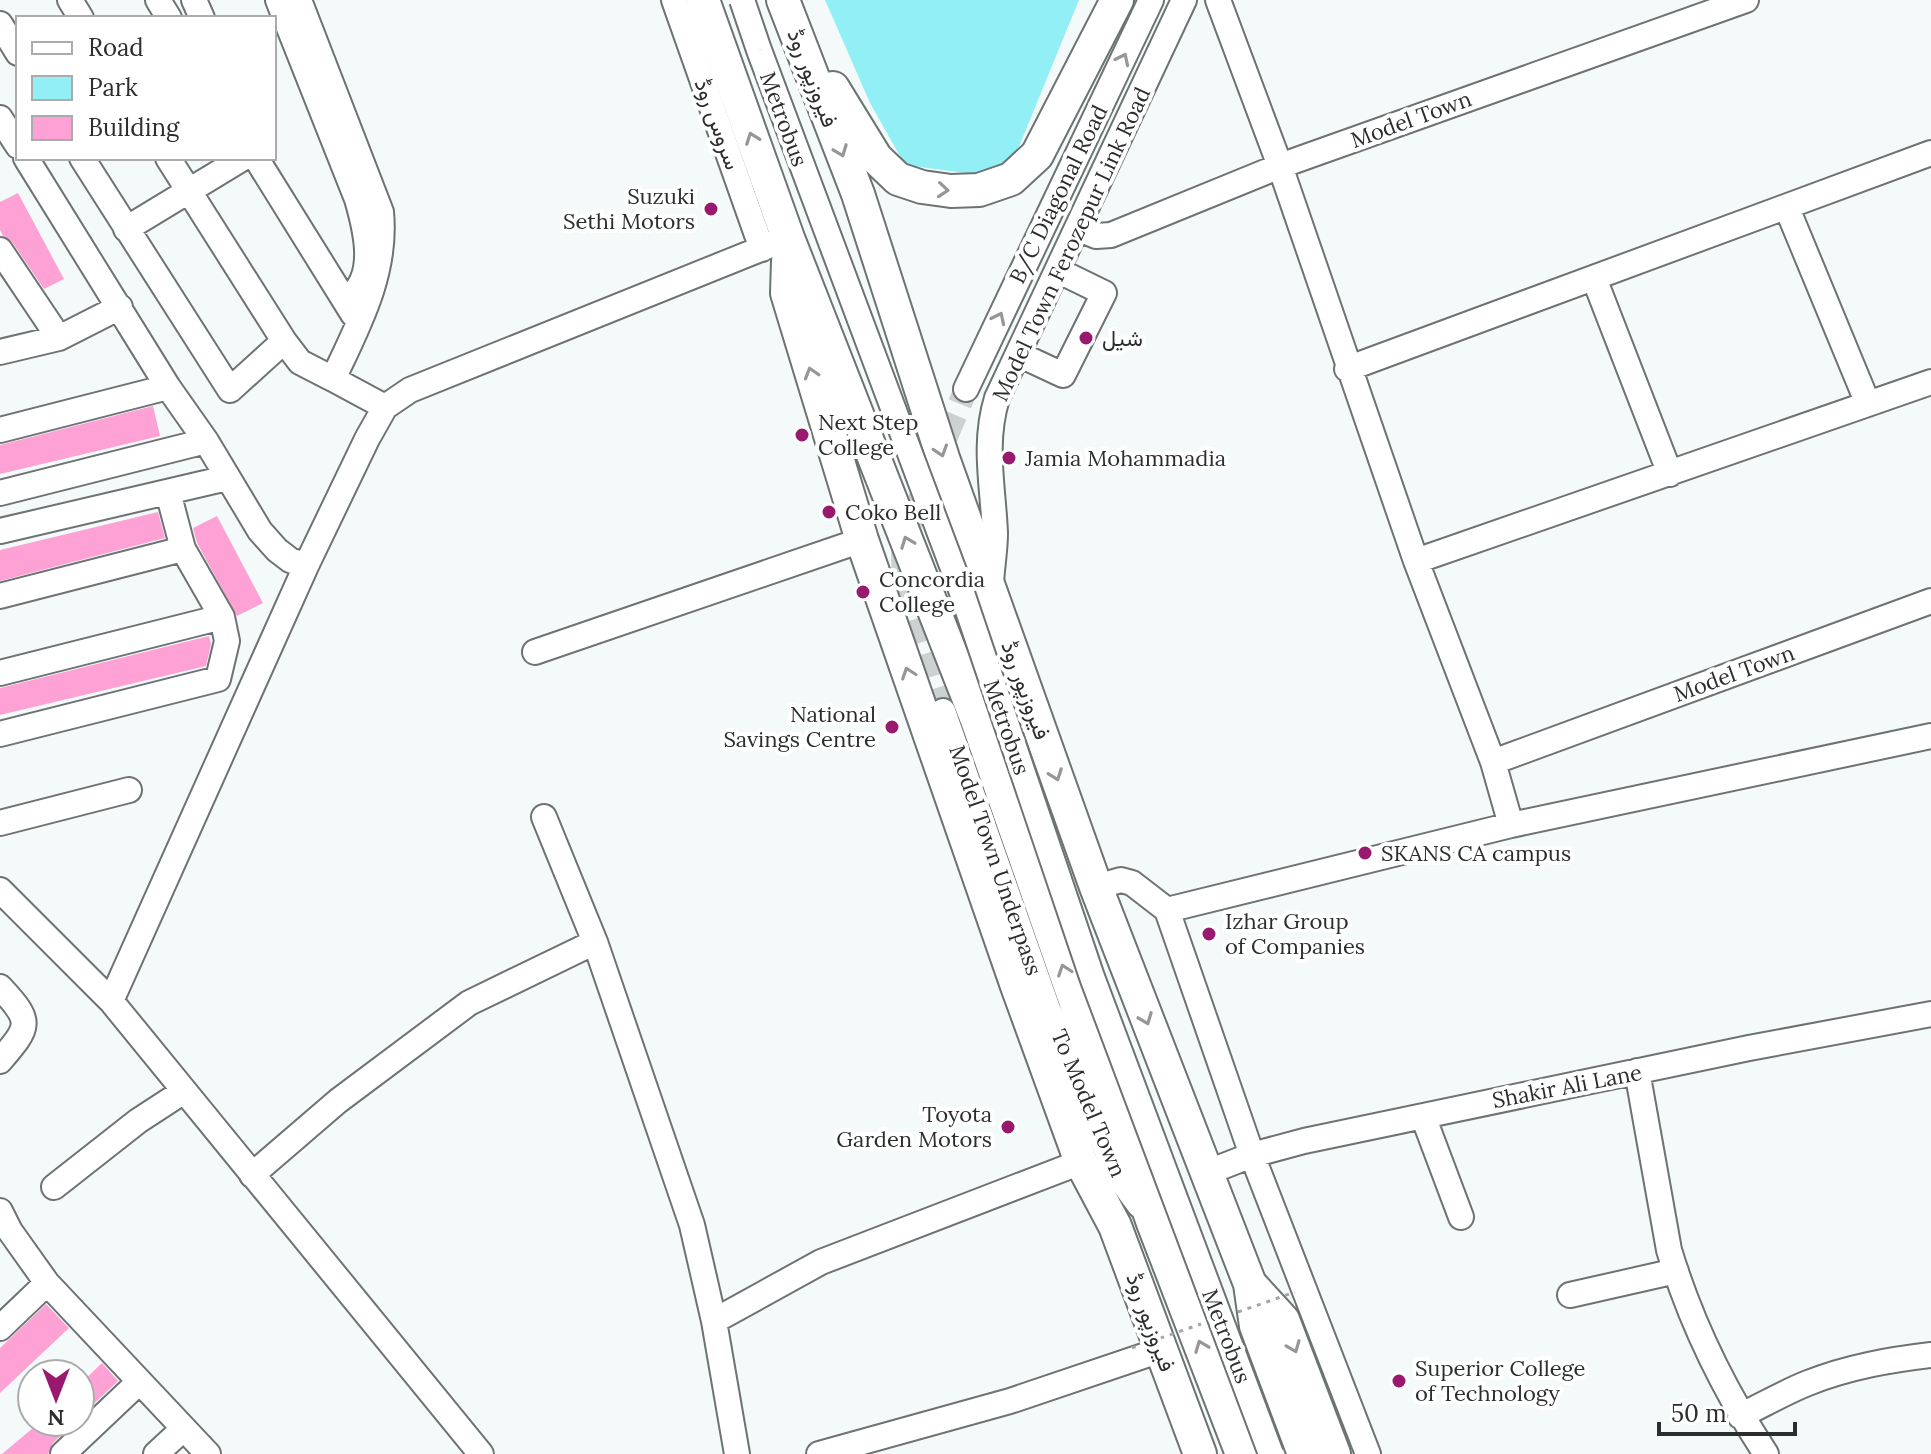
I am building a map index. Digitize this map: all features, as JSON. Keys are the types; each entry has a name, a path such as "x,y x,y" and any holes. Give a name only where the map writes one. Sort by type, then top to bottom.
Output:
{"main road":[{"name":"فیروزپور روڈ","path":"703,0 862,540 1081,1162 1115,1226 1200,1454"},
{"path":"786,7 876,158 898,179 922,187 951,191 979,190 1011,179 1037,155 1117,0"},
{"name":"فیروزپور روڈ","path":"786,7 858,194 943,458 1096,887 1250,1284 1256,1326 1304,1454"},
{"name":"فیروزپور روڈ","path":"775,243 977,720 1153,1223 1242,1454"},
{"name":"فیروزپور روڈ","path":"1250,1284 1283,1320 1334,1454"}],"street":[{"path":"278,0 365,226 365,273 359,289 345,300"},
{"path":"299,0 381,212 383,236 380,260 361,319 333,379"},
{"name":"سروس روڈ","path":"674,0 775,243"},
{"name":"Metrobus","path":"742,0 960,587 1092,977 1271,1454"},
{"name":"B/C Diagonal Road","path":"966,389 1151,0"},
{"name":"Model Town Ferozepur Link Road","path":"990,591 995,535 989,490 989,429 997,398 1184,0"},
{"path":"1218,0 1280,166 1347,369 1416,561 1493,762 1511,825"},
{"name":"Model Town","path":"1079,229 1096,236 1111,235 1280,166 1746,0"},
{"path":"0,24 16,50"},
{"path":"0,118 16,143"},
{"path":"1347,369 1931,153"},
{"path":"27,160 260,531 290,560 306,566"},
{"path":"83,160 230,390 284,341"},
{"path":"169,160 300,362 385,407"},
{"path":"126,229 240,160"},
{"path":"257,160 356,319 361,319"},
{"path":"1787,208 1868,404"},
{"path":"111,1001 306,566 385,407 410,390 775,243"},
{"path":"0,250 9,281 59,338"},
{"path":"1018,354 1063,375 1104,293 1059,271"},
{"path":"1594,278 1670,474"},
{"path":"0,352 59,338 120,307"},
{"path":"1416,561 1931,382"},
{"path":"0,430 168,387"},
{"path":"0,493 206,441"},
{"path":"0,531 227,478"},
{"path":"0,734 218,679 227,641 222,617 183,549 168,492"},
{"path":"535,652 862,540"},
{"path":"0,596 183,549"},
{"name":"Model Town","path":"1493,762 1931,601"},
{"path":"0,673 222,617"},
{"name":"Model Town Underpass","path":"943,711 1048,1009"},
{"path":"1167,910 1511,825 1931,736"},
{"path":"0,823 129,790"},
{"path":"544,817 595,942 692,1225 714,1321 737,1454"},
{"path":"1096,887 1121,880 1132,883 1167,910 1252,1155 1368,1454"},
{"path":"0,890 111,1001 481,1454"},
{"path":"252,1175 338,1101 469,1003 595,942"},
{"path":"0,987 18,1006 24,1020 23,1034 0,1061"},
{"name":"To Model Town","path":"1048,1009 1115,1172 1153,1223"},
{"name":"To Model Town","path":"1048,1009 1056,1051 1115,1226"},
{"name":"Shakir Ali Lane","path":"1206,1173 1252,1155 1304,1141 1637,1071 1931,1014"},
{"path":"1637,1071 1669,1250 1676,1271 1697,1331 1740,1416 1766,1454"},
{"path":"54,1187 138,1121 184,1091"},
{"path":"1423,1116 1461,1217"},
{"path":"714,1321 821,1262 1081,1162"},
{"path":"3,1228 47,1283 208,1454"},
{"path":"1570,1295 1676,1271"},
{"path":"0,1328 47,1283"},
{"path":"819,1454 1010,1401 1161,1350"},
{"path":"1740,1416 1806,1383 1841,1371 1881,1361 1931,1355"},
{"path":"63,1454 139,1382"},
{"path":"156,1454 183,1429"}],"green space":[{"path":"825,0 1079,0 1018,149 988,176 905,165 870,103"}],"building":[{"path":"18,193 64,279 44,289 12,242 0,230 0,202"},
{"path":"153,406 160,436 0,474 0,445"},
{"path":"158,512 165,538 0,581 0,550"},
{"path":"217,516 263,603 237,616 197,543 193,528"},
{"path":"209,636 211,644 206,666 0,715 0,688"},
{"path":"46,1304 69,1328 37,1358 16,1358 16,1378 0,1393 0,1348"},
{"path":"102,1363 118,1381 96,1402 96,1369"},
{"path":"21,1438 58,1438 48,1454 2,1454"}],"tunnel":[{"path":"943,711 904,587 903,554 908,528 966,389"}],"place":[{"name":"Suzuki Sethi Motors","path":"711,209"},
{"name":"شیل","path":"1086,338"},
{"name":"Next Step College","path":"802,435"},
{"name":"Jamia Mohammadia","path":"1009,458"},
{"name":"Coko Bell","path":"829,512"},
{"name":"Concordia College","path":"863,592"},
{"name":"National Savings Centre","path":"892,727"},
{"name":"SKANS CA campus","path":"1365,853"},
{"name":"Izhar Group of Companies","path":"1209,934"},
{"name":"Toyota Garden Motors","path":"1008,1127"},
{"name":"Superior College of Technology","path":"1399,1381"}]}
